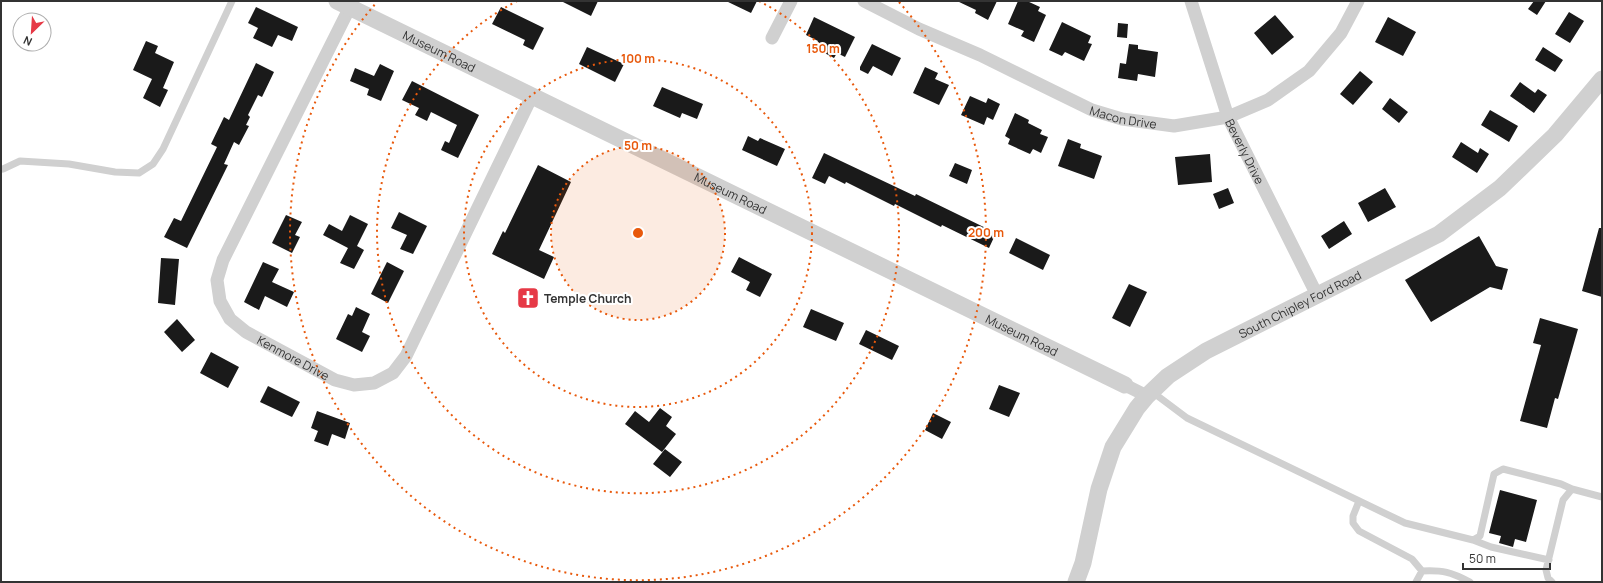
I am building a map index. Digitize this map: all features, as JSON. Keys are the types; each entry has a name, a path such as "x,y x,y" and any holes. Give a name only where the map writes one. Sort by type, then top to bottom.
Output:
{"street":[{"path":"772,38 791,1"},
{"name":"Macon Drive","path":"864,1 919,29 980,55 1092,110 1122,119 1174,126 1228,117 1268,100 1309,71 1341,33 1358,1"},
{"name":"Beverly Drive","path":"1191,1 1228,117 1317,295"},
{"name":"Museum Road","path":"346,3 532,96 1125,385"},
{"name":"Kenmore Drive","path":"346,3 223,260 218,280 220,300 230,319 246,332 335,380 354,385 374,383 393,373 406,356 532,96"},
{"name":"South Chipley Ford Road","path":"1076,582 1083,563 1099,489 1113,447 1137,408 1149,394 1168,376 1206,351 1439,234 1500,188 1555,135 1602,79"},
{"path":"1125,385 1149,394"}],"lane":[{"path":"3,169 20,161 69,164 115,172 139,173 153,164 163,148 232,1"},
{"path":"1149,394 1187,418 1405,523 1473,540 1491,547 1549,560"},
{"path":"1473,540 1480,536 1494,474 1503,469 1561,484 1572,489 1602,497"},
{"path":"1552,582 1548,578 1546,570 1563,500 1572,489"},
{"path":"1359,501 1353,516 1353,523 1359,531 1412,559 1422,571"},
{"path":"1422,571 1438,570 1454,574 1470,582"},
{"path":"1416,582 1422,571"}],"building":[{"path":"561,1 598,1 591,16"},
{"path":"726,1 757,1 751,13"},
{"path":"957,1 997,1 988,20 975,13 976,10"},
{"path":"1018,1 1027,1 1040,7 1038,11 1046,15 1034,42 1021,36 1024,31 1008,24"},
{"path":"1534,1 1546,1 1537,15 1528,9"},
{"path":"256,7 298,27 292,41 278,35 272,47 253,38 258,28 248,23"},
{"path":"501,7 544,28 533,50 523,45 525,40 492,24"},
{"path":"1569,12 1584,21 1570,43 1555,34"},
{"path":"1275,15 1294,37 1272,55 1254,33"},
{"path":"814,17 855,37 845,57 837,53 834,58 815,48 818,41 806,35"},
{"path":"1388,17 1416,32 1403,56 1375,42"},
{"path":"1062,22 1091,36 1088,43 1092,44 1084,61 1065,52 1062,56 1049,50"},
{"path":"1118,23 1128,24 1127,38 1117,37"},
{"path":"146,41 158,46 155,53 174,62 163,88 168,90 160,107 143,98 152,79 133,70"},
{"path":"872,44 901,58 892,76 873,66 868,74 860,70 860,67"},
{"path":"1129,44 1138,45 1138,49 1158,52 1155,77 1138,74 1137,81 1118,78 1120,63 1126,64"},
{"path":"587,47 624,64 615,82 579,64"},
{"path":"1543,47 1563,60 1555,72 1535,60"},
{"path":"256,63 274,72 262,97 258,95 248,115 250,117 246,125 249,126 239,145 234,142 224,164 228,165 187,248 164,237 174,218 181,221 217,147 211,144 224,117 229,120"},
{"path":"380,64 394,71 381,101 367,95 369,89 350,81 355,68 374,76"},
{"path":"925,67 938,73 935,79 949,85 939,105 913,93"},
{"path":"1360,71 1373,82 1353,105 1340,94"},
{"path":"412,81 479,115 458,158 441,150 445,141 449,143 457,125 431,112 427,121 415,115 419,108 402,100"},
{"path":"1520,82 1535,93 1538,89 1547,95 1534,113 1510,96"},
{"path":"662,87 703,104 697,119 682,113 680,118 653,106"},
{"path":"970,96 986,103 988,98 1000,104 993,120 987,117 984,125 961,115"},
{"path":"1390,98 1408,112 1399,123 1382,109"},
{"path":"1490,110 1518,126 1509,142 1481,125"},
{"path":"1015,113 1029,120 1028,123 1042,130 1040,134 1048,137 1041,153 1033,149 1030,154 1008,144 1010,139 1005,136"},
{"path":"748,136 758,141 760,138 785,149 777,166 742,150"},
{"path":"1068,139 1081,144 1080,148 1102,156 1094,179 1058,166"},
{"path":"1461,142 1478,153 1480,148 1489,154 1477,173 1452,157"},
{"path":"824,153 915,196 916,194 996,233 989,248 942,225 941,227 895,204 894,206 846,182 845,184 829,176 825,184 812,178"},
{"path":"1210,154 1212,182 1178,185 1175,157"},
{"path":"955,163 972,170 967,184 949,176"},
{"path":"538,165 571,182 539,250 554,257 544,279 492,254 503,231 505,233"},
{"path":"1228,188 1234,203 1219,209 1213,194"},
{"path":"1385,188 1396,207 1368,222 1358,203"},
{"path":"399,212 427,226 413,254 400,249 407,235 391,228"},
{"path":"286,215 302,222 295,235 300,237 292,253 272,243"},
{"path":"350,215 368,224 357,246 364,250 354,269 340,263 348,248 323,235 329,224 342,231"},
{"path":"1344,221 1352,234 1329,249 1321,236"},
{"path":"1599,228 1602,228 1602,297 1582,291"},
{"path":"1479,236 1496,266 1508,269 1502,290 1490,287 1431,322 1405,280"},
{"path":"1016,238 1050,255 1043,270 1009,253"},
{"path":"739,257 772,274 760,297 746,290 750,282 731,272"},
{"path":"161,258 179,259 175,305 158,303"},
{"path":"263,262 279,269 272,282 294,292 287,307 265,296 259,310 244,302"},
{"path":"387,262 404,271 388,303 371,294"},
{"path":"1129,284 1147,292 1130,327 1112,318"},
{"path":"356,307 370,314 362,332 370,336 362,352 336,339 348,314 352,316"},
{"path":"811,309 844,323 836,341 803,327"},
{"path":"1540,318 1578,329 1558,399 1555,398 1547,428 1520,421 1541,345 1533,343"},
{"path":"177,319 195,340 182,352 164,332"},
{"path":"866,330 899,346 892,360 859,344"},
{"path":"211,352 239,367 228,388 200,373"},
{"path":"999,385 1020,393 1009,417 989,409"},
{"path":"268,386 300,402 292,417 260,402"},
{"path":"660,408 672,417 666,426 676,434 662,452 625,424 635,411 649,422"},
{"path":"317,411 350,423 345,439 332,434 328,446 314,441 318,431 311,428"},
{"path":"933,413 951,422 942,439 925,430"},
{"path":"665,449 682,462 670,477 653,464"},
{"path":"1500,490 1537,500 1526,542 1515,539 1513,547 1499,543 1501,536 1489,533"}],"place":[{"name":"Temple Church","path":"528,298"}]}
